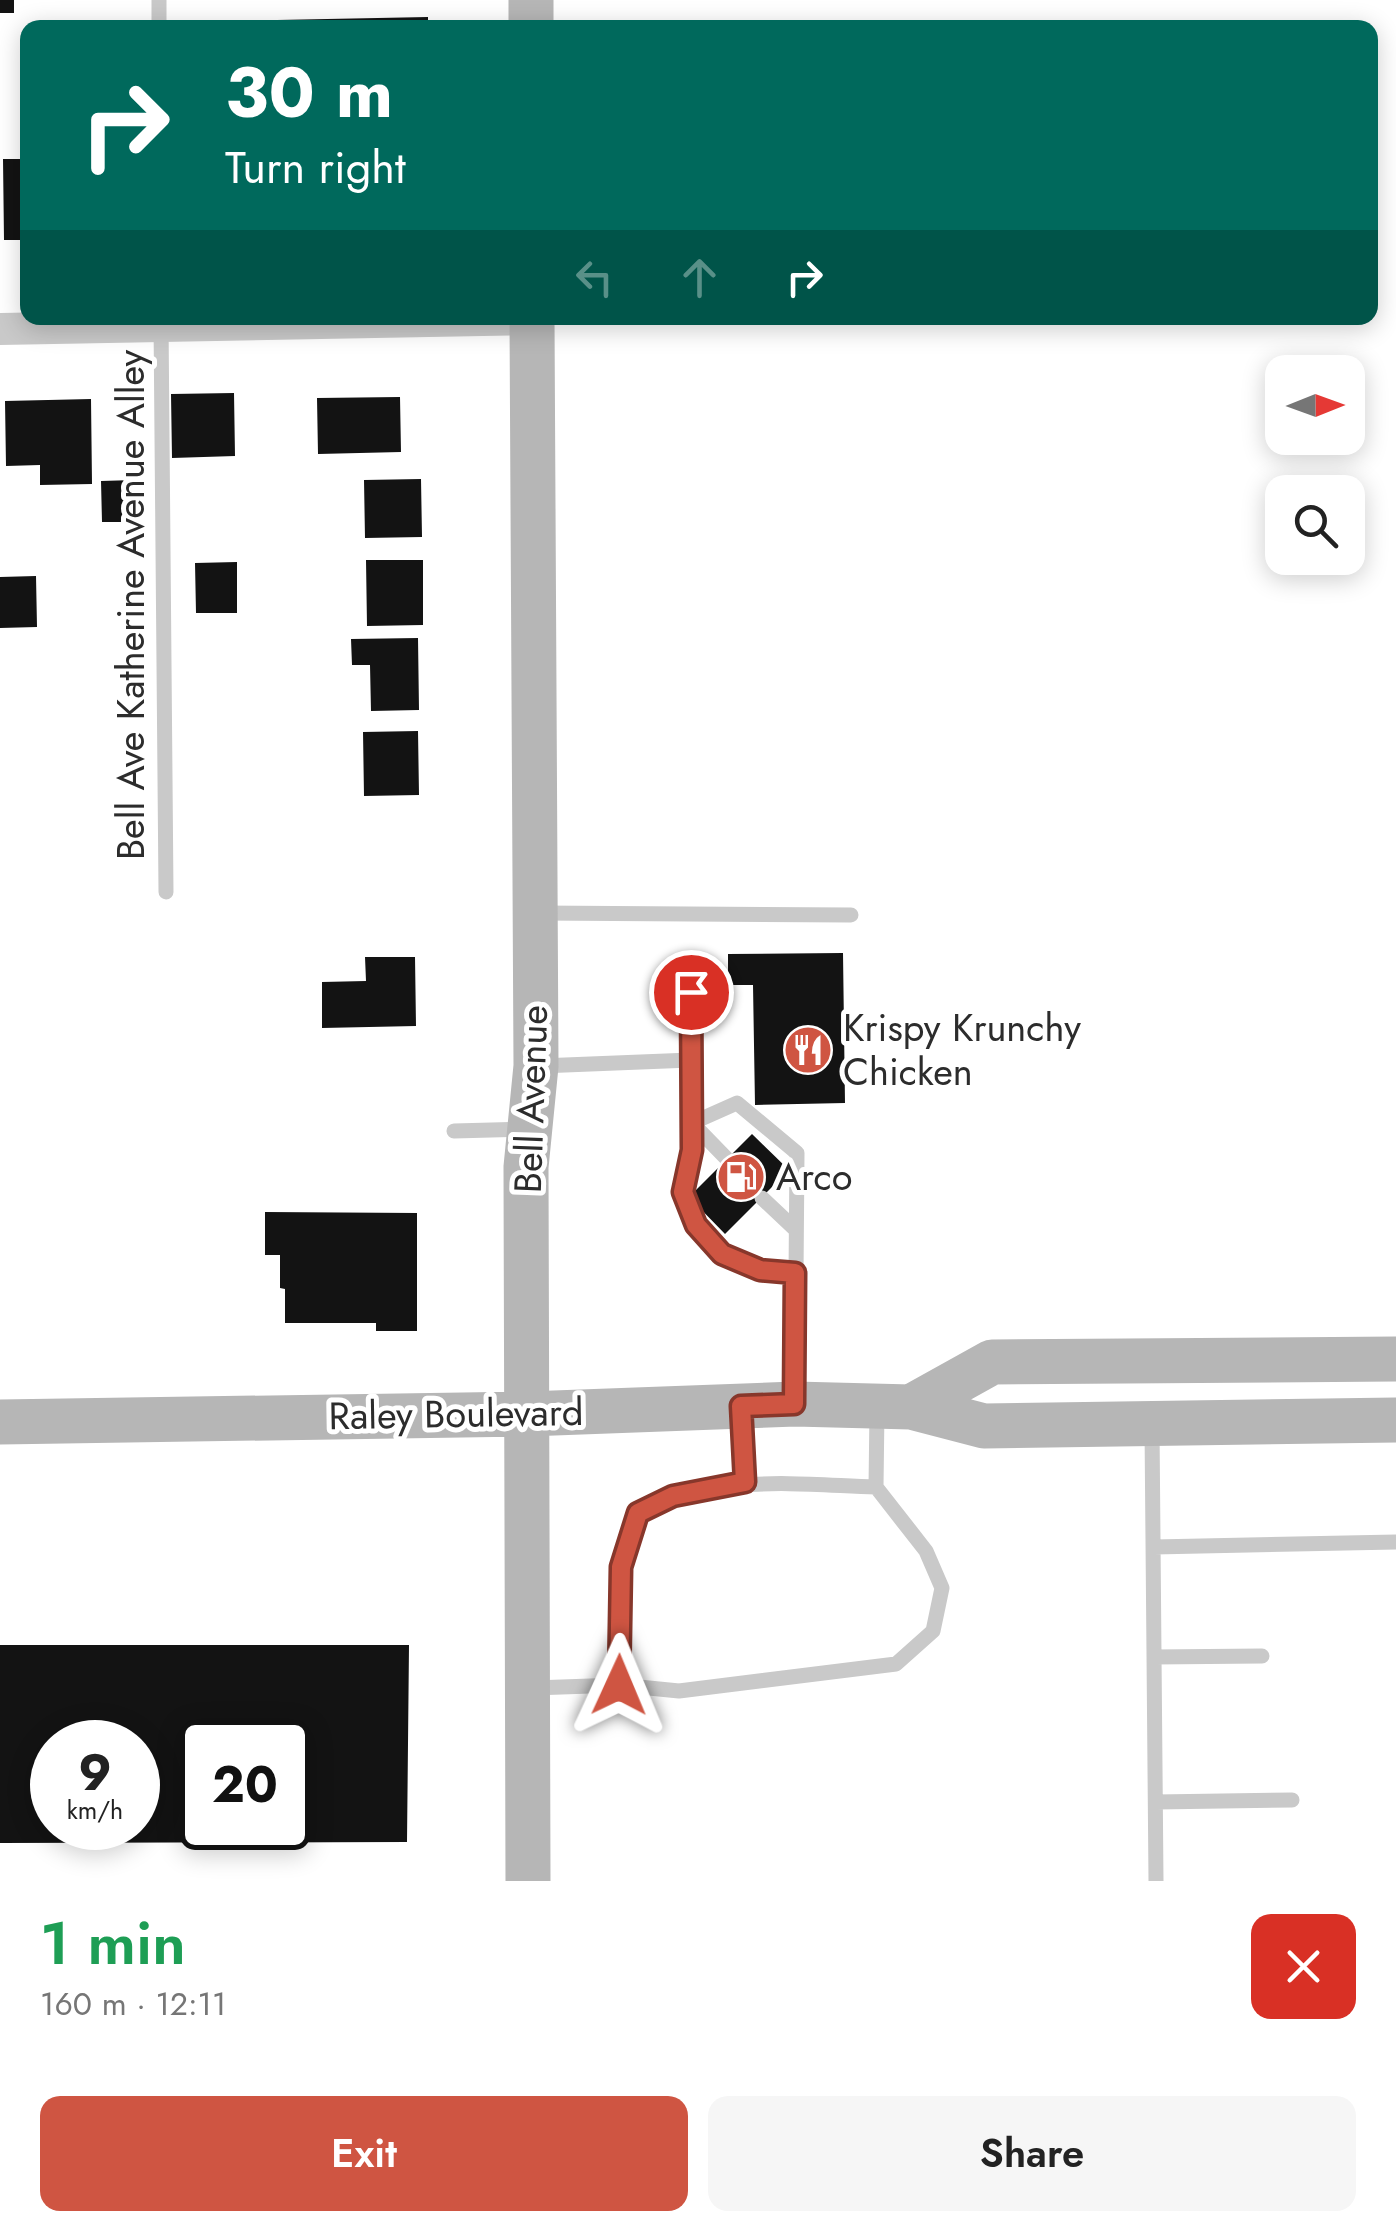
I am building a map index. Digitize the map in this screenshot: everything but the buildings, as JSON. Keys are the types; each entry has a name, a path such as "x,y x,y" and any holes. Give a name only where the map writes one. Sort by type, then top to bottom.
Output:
{"main road":[{"name":"Bell Avenue","path":"528,1881 526,1167 536,1066 532,325"},
{"path":"894,1407 992,1362 1396,1359"},
{"name":"Raley Boulevard","path":"0,1422 527,1414 794,1404 894,1407 984,1426 1396,1420"}],"street":[{"path":"0,329 92,325"}],"lane":[{"name":"Bell Ave Katherine Avenue Alley","path":"161,325 166,892"},
{"path":"535,913 852,915"},
{"path":"691,992 692,1150 683,1192 696,1225 722,1254 760,1270 795,1273"},
{"path":"536,1066 691,1060"},
{"path":"692,1123 738,1102 797,1153 794,1404"},
{"path":"692,1123 727,1159"},
{"path":"454,1130 530,1129"},
{"path":"762,1198 796,1230"},
{"path":"741,1406 745,1482"},
{"path":"876,1487 894,1407"},
{"path":"1152,1424 1156,1881"},
{"path":"528,1688 619,1685 679,1691 896,1664 934,1630 942,1588 926,1551 876,1487 745,1482 673,1496 638,1513 621,1567 619,1685"},
{"path":"1154,1547 1396,1542"},
{"path":"1154,1657 1262,1656"},
{"path":"1156,1802 1292,1800"}],"place":[{"name":"Krispy Krunchy Chicken","path":"808,1050"},
{"name":"Arco","path":"741,1177"}],"route":[{"path":"619,1685 621,1567 638,1513 673,1496 745,1482 741,1406 794,1404 795,1273 760,1270 722,1254 696,1225 683,1192 692,1150 691,992"}]}
